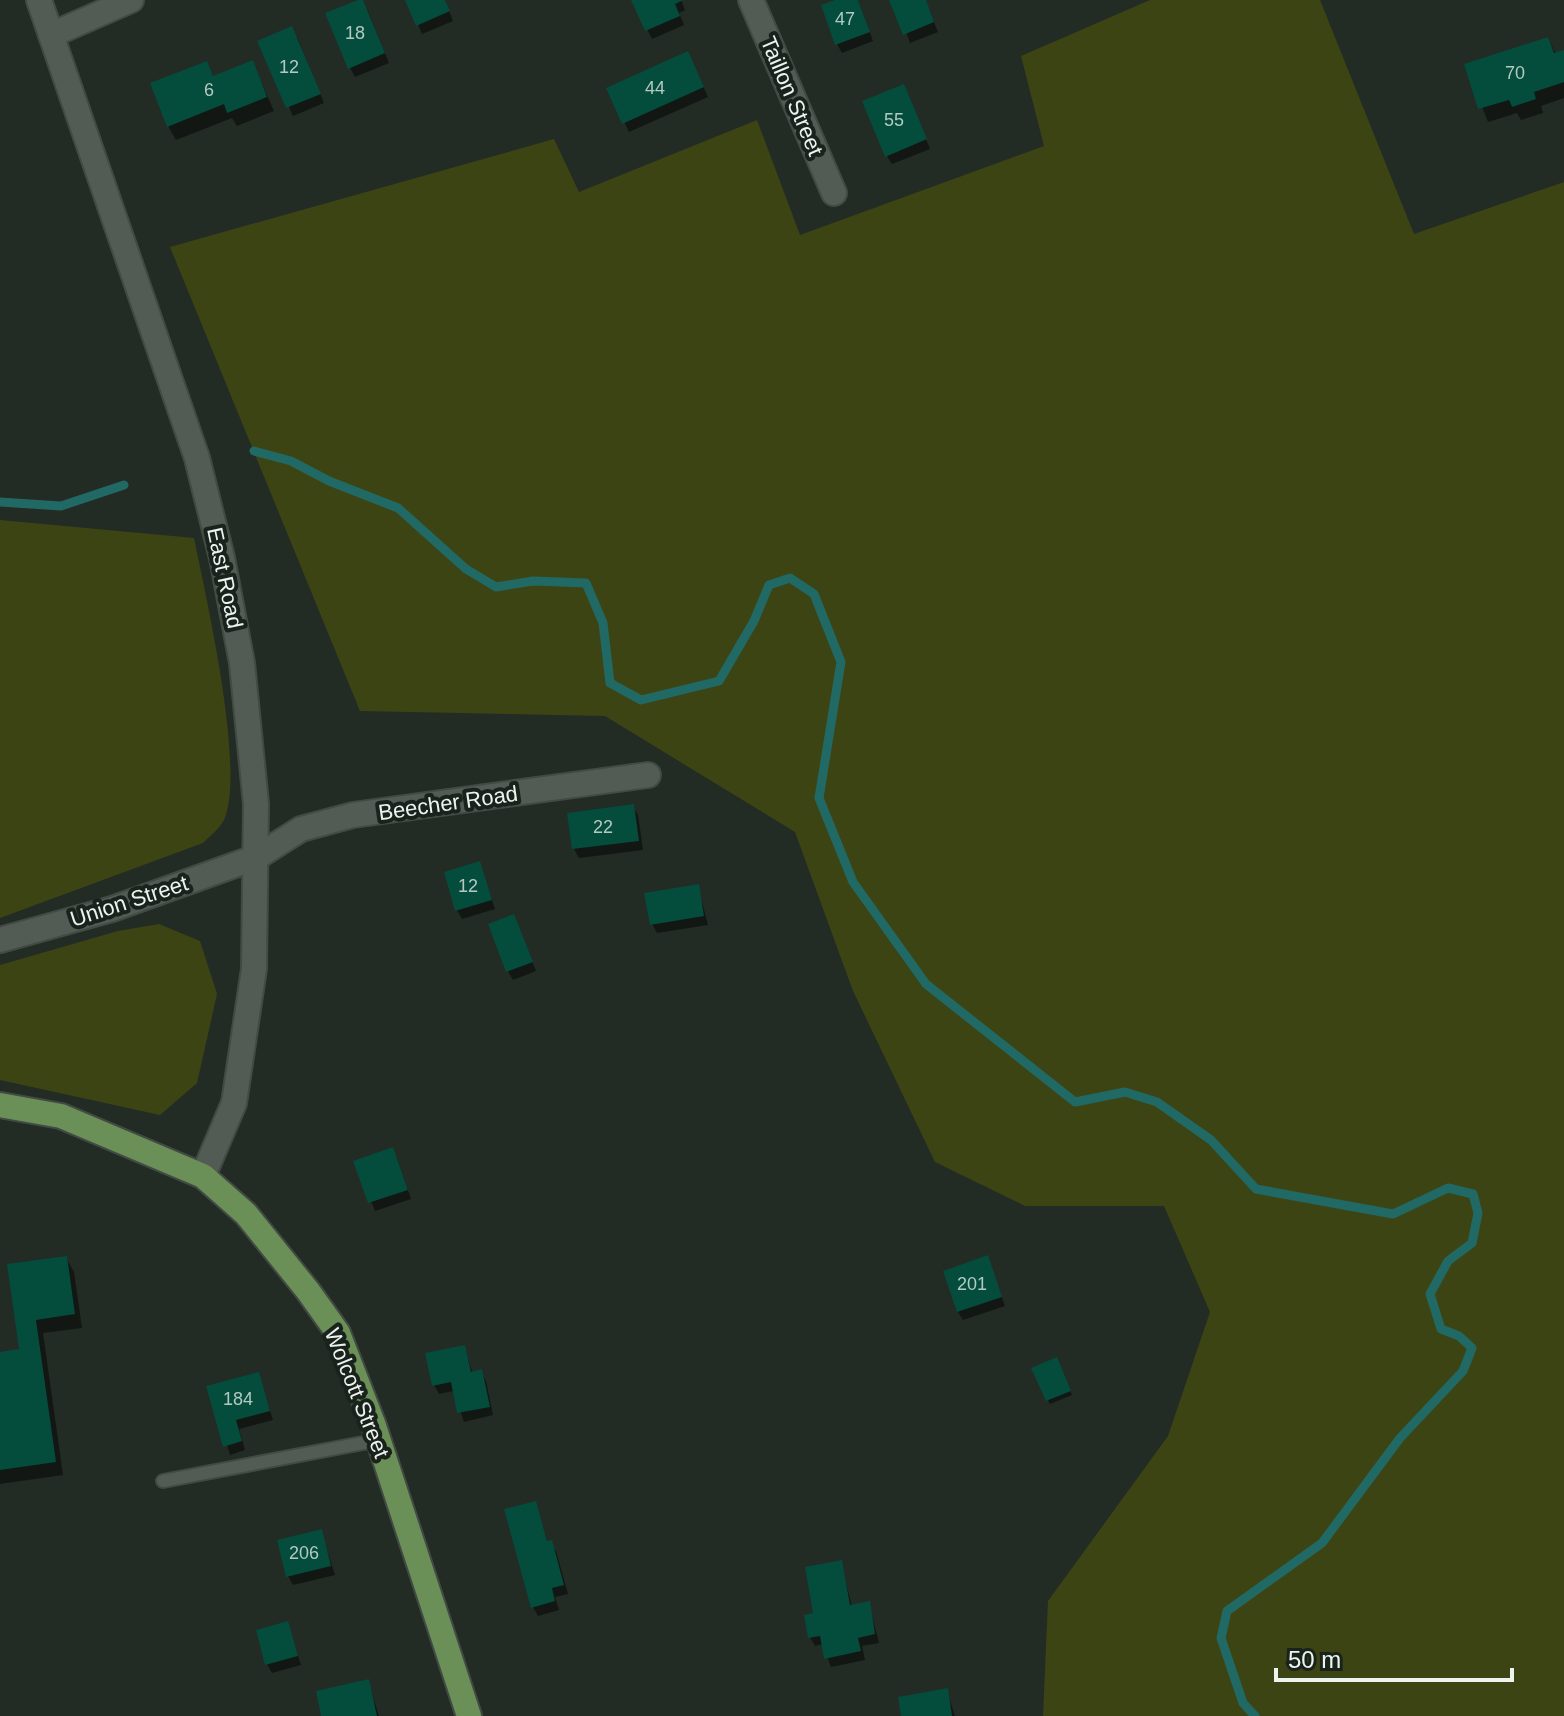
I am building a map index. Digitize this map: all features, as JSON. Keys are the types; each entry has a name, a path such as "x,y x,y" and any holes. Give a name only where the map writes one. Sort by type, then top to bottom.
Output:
{"main road":[{"name":"Wolcott Street","path":"0,1105 61,1116 203,1176 246,1214 338,1333 379,1440 469,1716"}],"street":[{"name":"East Road","path":"39,0 197,458 219,544 242,663 256,804 254,969 234,1103 203,1176"},
{"path":"51,35 131,0"},
{"name":"Taillon Street","path":"751,0 834,193"},
{"name":"Beecher Road","path":"257,857 301,829 353,815 648,775"},
{"name":"Union Street","path":"0,940 112,909 257,857"}],"lane":[{"path":"163,1481 379,1440"}],"green space":[{"path":"1150,0 1320,0 1414,234 1564,182 1564,1716 1043,1716 1048,1601 1168,1436 1210,1312 1164,1206 1025,1206 935,1162 853,991 795,832 605,716 360,711 170,247 554,139 579,192 757,120 800,235 1044,146 1021,56"},
{"path":"0,520 194,538 222,682 230,796 224,820 203,843 0,918"},
{"path":"159,924 200,941 217,994 197,1083 160,1115 0,1080 0,965 118,931"}],"building":[{"path":"363,0 385,53 348,69 325,13"},
{"path":"405,0 445,0 450,11 416,26"},
{"path":"631,0 683,0 675,4 680,16 645,31"},
{"path":"835,0 858,0 870,32 835,45 821,5"},
{"path":"889,0 926,0 934,22 903,35"},
{"path":"292,26 321,94 286,108 257,41"},
{"path":"1548,37 1554,53 1564,50 1564,82 1534,92 1536,99 1512,107 1509,100 1478,109 1464,64"},
{"path":"688,51 704,87 622,124 606,88"},
{"path":"253,60 267,97 227,113 224,104 167,127 150,83 207,61 213,76"},
{"path":"904,84 927,139 885,157 862,101"},
{"path":"634,804 639,841 572,849 567,813"},
{"path":"480,861 492,900 455,911 444,872"},
{"path":"699,884 704,916 650,925 644,893"},
{"path":"514,914 533,962 506,972 488,924"},
{"path":"393,1147 408,1190 368,1203 353,1161"},
{"path":"988,1255 1002,1297 957,1312 943,1271"},
{"path":"67,1256 75,1314 36,1320 56,1462 0,1470 0,1352 19,1349 7,1264"},
{"path":"465,1345 471,1372 482,1369 490,1407 457,1413 451,1382 432,1386 425,1353"},
{"path":"1057,1357 1071,1391 1046,1401 1031,1368"},
{"path":"259,1372 270,1411 236,1420 242,1441 223,1447 206,1386"},
{"path":"536,1501 547,1541 552,1540 564,1585 552,1588 555,1601 531,1608 504,1509"},
{"path":"322,1529 331,1566 286,1577 277,1540"},
{"path":"842,1560 850,1605 870,1601 875,1634 858,1638 861,1651 824,1659 820,1636 808,1638 804,1615 813,1613 805,1567"},
{"path":"288,1621 298,1656 265,1665 256,1630"},
{"path":"369,1679 377,1716 321,1716 316,1691"},
{"path":"948,1688 952,1716 901,1716 898,1697"}],"waterway":[{"path":"254,451 291,461 329,481 398,508 466,569 496,587 533,581 586,583 603,623 610,683 641,700 719,681 754,621 769,585 790,578 814,594 841,662 819,798 853,882 926,984 1075,1102 1125,1092 1157,1102 1211,1140 1256,1189 1393,1214 1448,1188 1473,1194 1478,1213 1472,1243 1448,1261 1430,1294 1441,1329 1459,1336 1472,1348 1463,1371 1400,1438 1322,1543 1227,1611 1221,1638 1243,1703 1255,1716"},
{"path":"0,502 61,506 124,485"}]}
